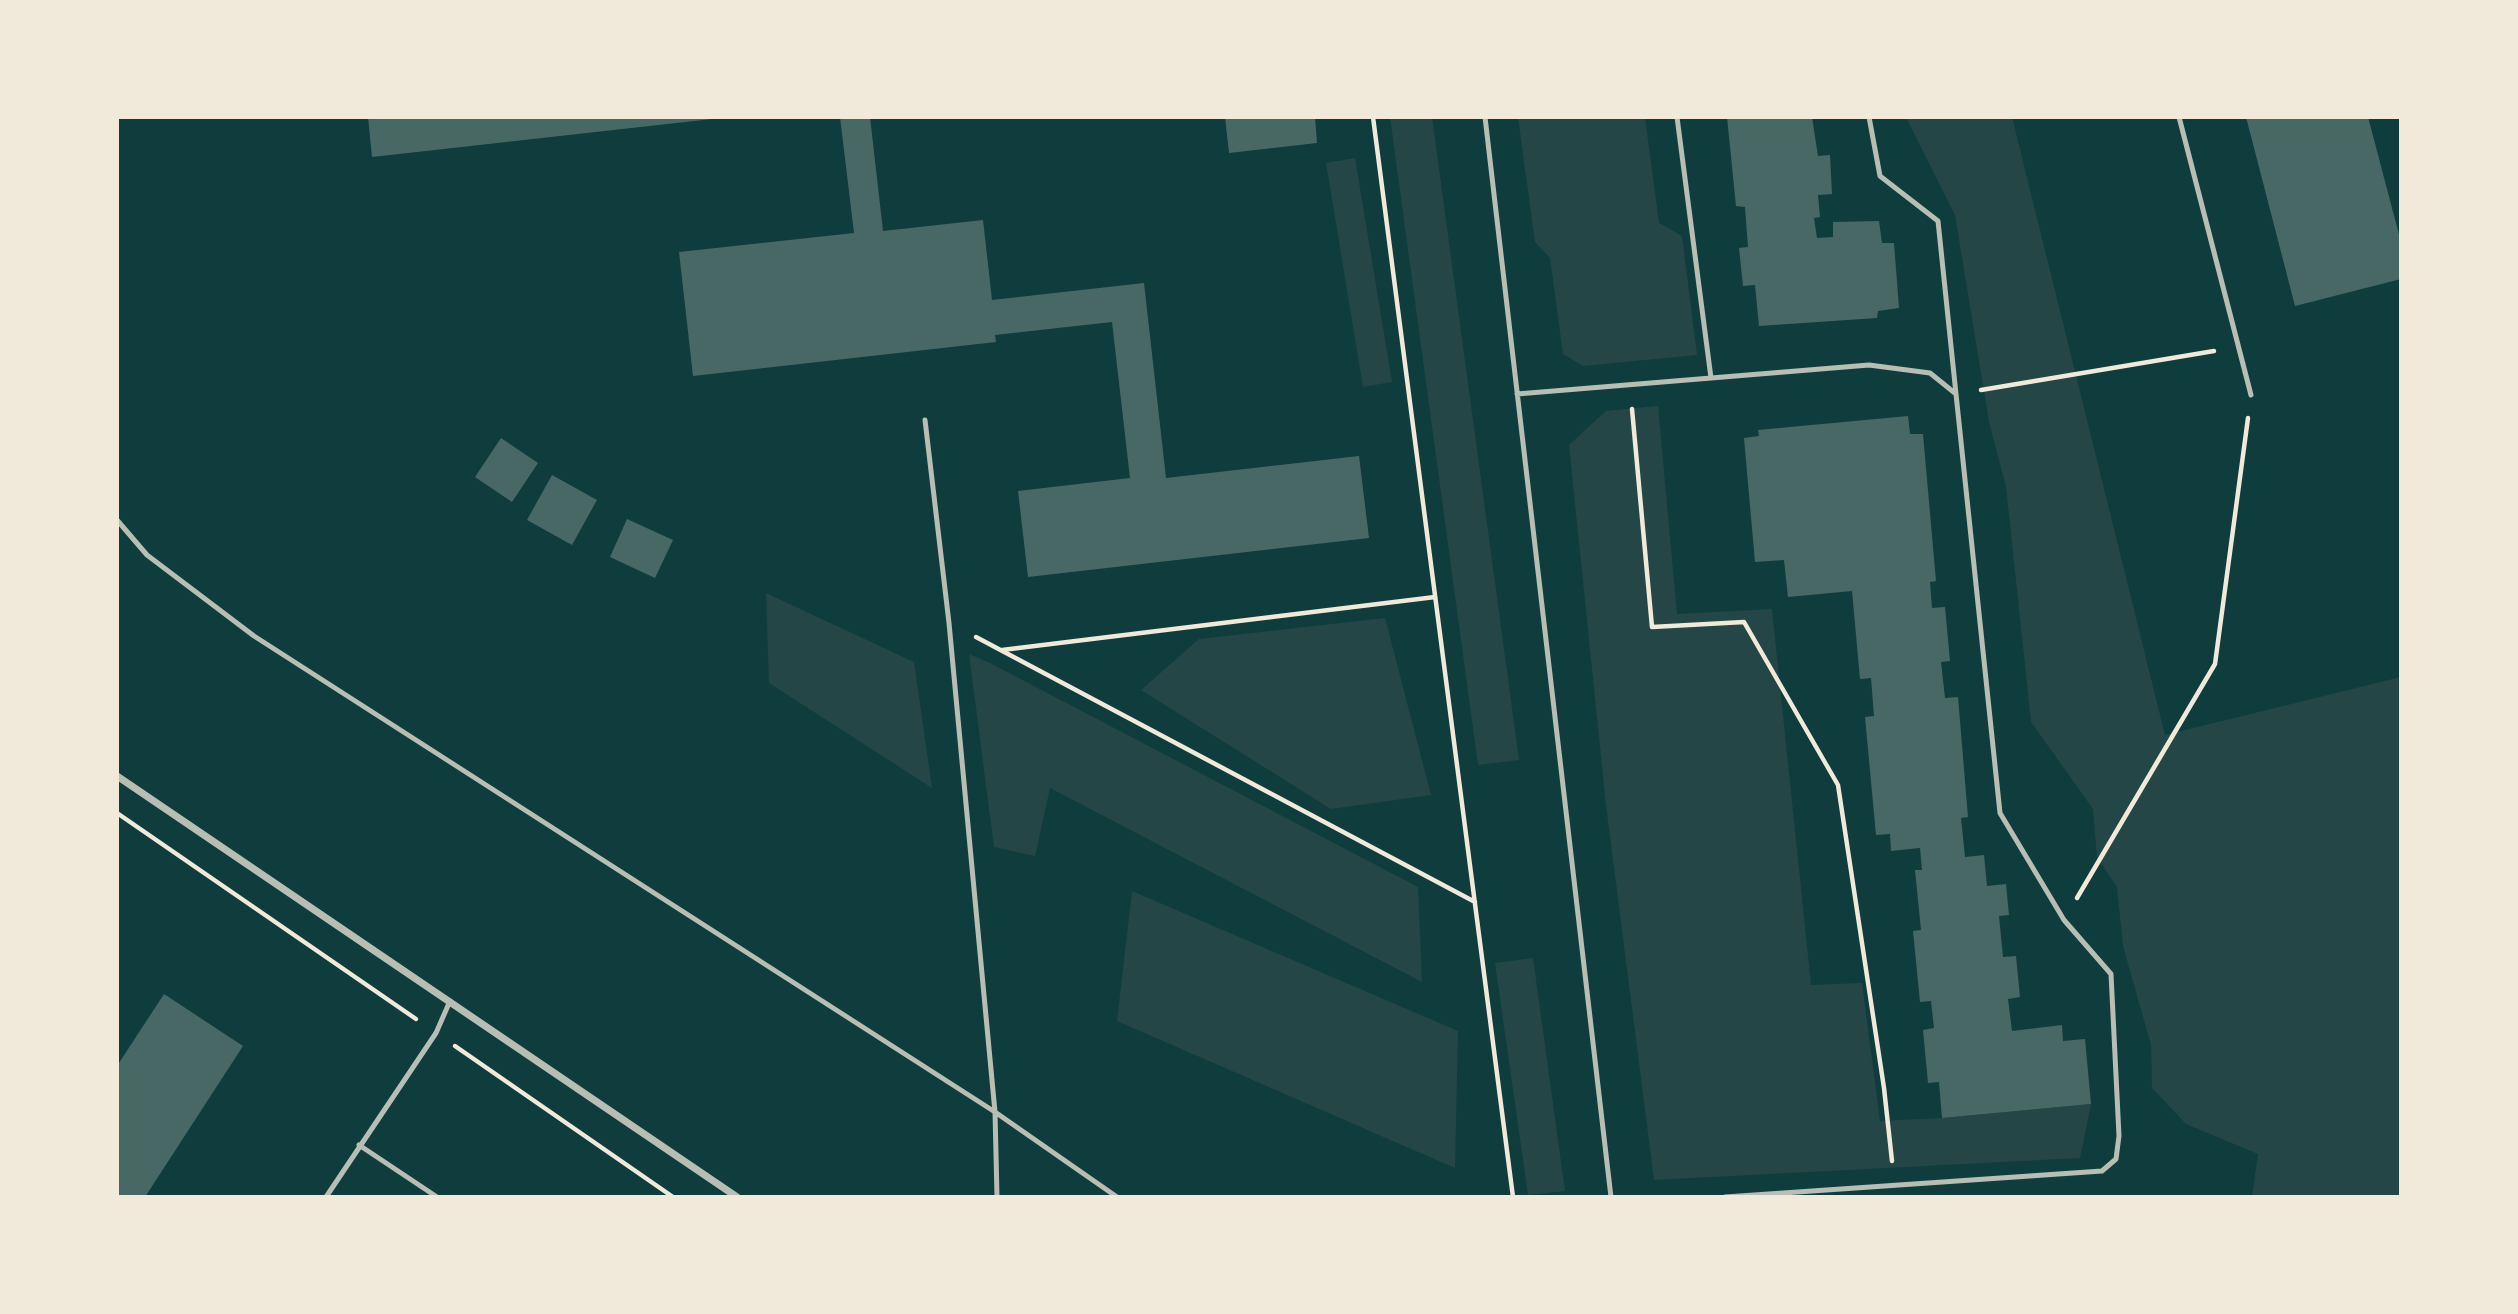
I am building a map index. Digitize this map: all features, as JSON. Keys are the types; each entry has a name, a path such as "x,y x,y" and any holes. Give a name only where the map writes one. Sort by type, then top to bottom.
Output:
{"street":[{"path":"117,776 737,1197"}],"lane":[{"path":"1485,117 1611,1197"},
{"path":"1678,117 1711,378"},
{"path":"1725,1197 2102,1171 2116,1159 2119,1136 2110,974 2064,920 2000,813 1938,221 1880,176 1869,117"},
{"path":"2179,117 2250,395"},
{"path":"1517,394 1869,365 1930,373 1956,394"},
{"path":"925,420 949,624 995,1112 997,1197"},
{"path":"117,520 147,555 254,636 995,1112 1117,1197"},
{"path":"326,1197 436,1033 450,1001"},
{"path":"359,1145 437,1197"},
{"path":"1870,1188 1871,1197"}],"path":[{"path":"1373,117 1513,1197"},
{"path":"1956,394 2239,347"},
{"path":"1630,385 1652,627 1744,622 1838,785 1885,1088 1895,1186"},
{"path":"2064,920 2215,664 2250,395"},
{"path":"1000,650 1435,597"},
{"path":"949,624 1476,903"},
{"path":"117,813 673,1197"}],"shaded area":[{"path":"1390,117 1432,117 1519,760 1478,765"},
{"path":"1518,117 1645,117 1659,223 1682,236 1697,355 1583,366 1563,354 1550,258 1535,242"},
{"path":"1906,117 2012,117 2165,735 2401,677 2401,1197 2252,1197 2258,1154 2186,1124 2152,1088 2151,1045 2123,946 2117,887 2097,857 2093,809 2031,722 2006,486 1989,422 1955,215"},
{"path":"1355,158 1392,382 1363,387 1326,163"},
{"path":"1658,406 1677,614 1772,609 1811,985 1862,983 1880,1121 2091,1104 2080,1158 1654,1180 1606,805 1569,445 1606,411"},
{"path":"766,593 914,662 932,788 769,683"},
{"path":"1385,618 1431,795 1331,809 1141,690 1199,639"},
{"path":"969,654 1418,887 1422,982 1050,788 1035,856 994,847"},
{"path":"1132,891 1458,1031 1455,1168 1117,1021"},
{"path":"1533,958 1565,1191 1528,1195 1495,963"}],"building":[{"path":"368,117 712,117 712,119 372,157"},
{"path":"840,117 870,117 883,231 983,220 992,300 1144,283 1166,478 1359,456 1369,538 1028,577 1018,491 1130,478 1112,322 995,335 996,342 693,376 679,252 854,233"},
{"path":"1225,117 1315,117 1317,143 1229,153"},
{"path":"1727,117 1812,117 1818,156 1830,155 1832,194 1818,195 1820,217 1814,218 1817,238 1833,237 1833,222 1879,221 1882,243 1894,243 1899,308 1878,311 1877,318 1759,326 1755,285 1743,286 1739,248 1748,247 1745,207 1736,206"},
{"path":"2246,117 2368,117 2401,242 2401,279 2295,306"},
{"path":"1908,416 1910,434 1923,434 1936,581 1930,582 1932,608 1945,607 1950,661 1941,662 1945,698 1958,697 1968,817 1961,818 1965,857 1984,855 1987,886 2006,884 2009,915 1999,916 2003,957 2016,956 2020,997 2008,999 2012,1031 2062,1025 2063,1041 2085,1039 2091,1104 1942,1118 1939,1082 1928,1083 1923,1030 1934,1028 1931,1001 1920,1002 1913,931 1921,930 1915,870 1922,870 1920,848 1891,851 1890,834 1876,835 1865,717 1874,716 1871,678 1860,679 1852,591 1788,597 1784,560 1755,562 1744,438 1759,436 1758,430"},
{"path":"501,438 538,463 512,502 475,477"},
{"path":"552,475 597,500 572,545 527,520"},
{"path":"627,519 673,540 655,578 610,557"},
{"path":"164,994 243,1046 145,1197 117,1197 117,1066"}]}
